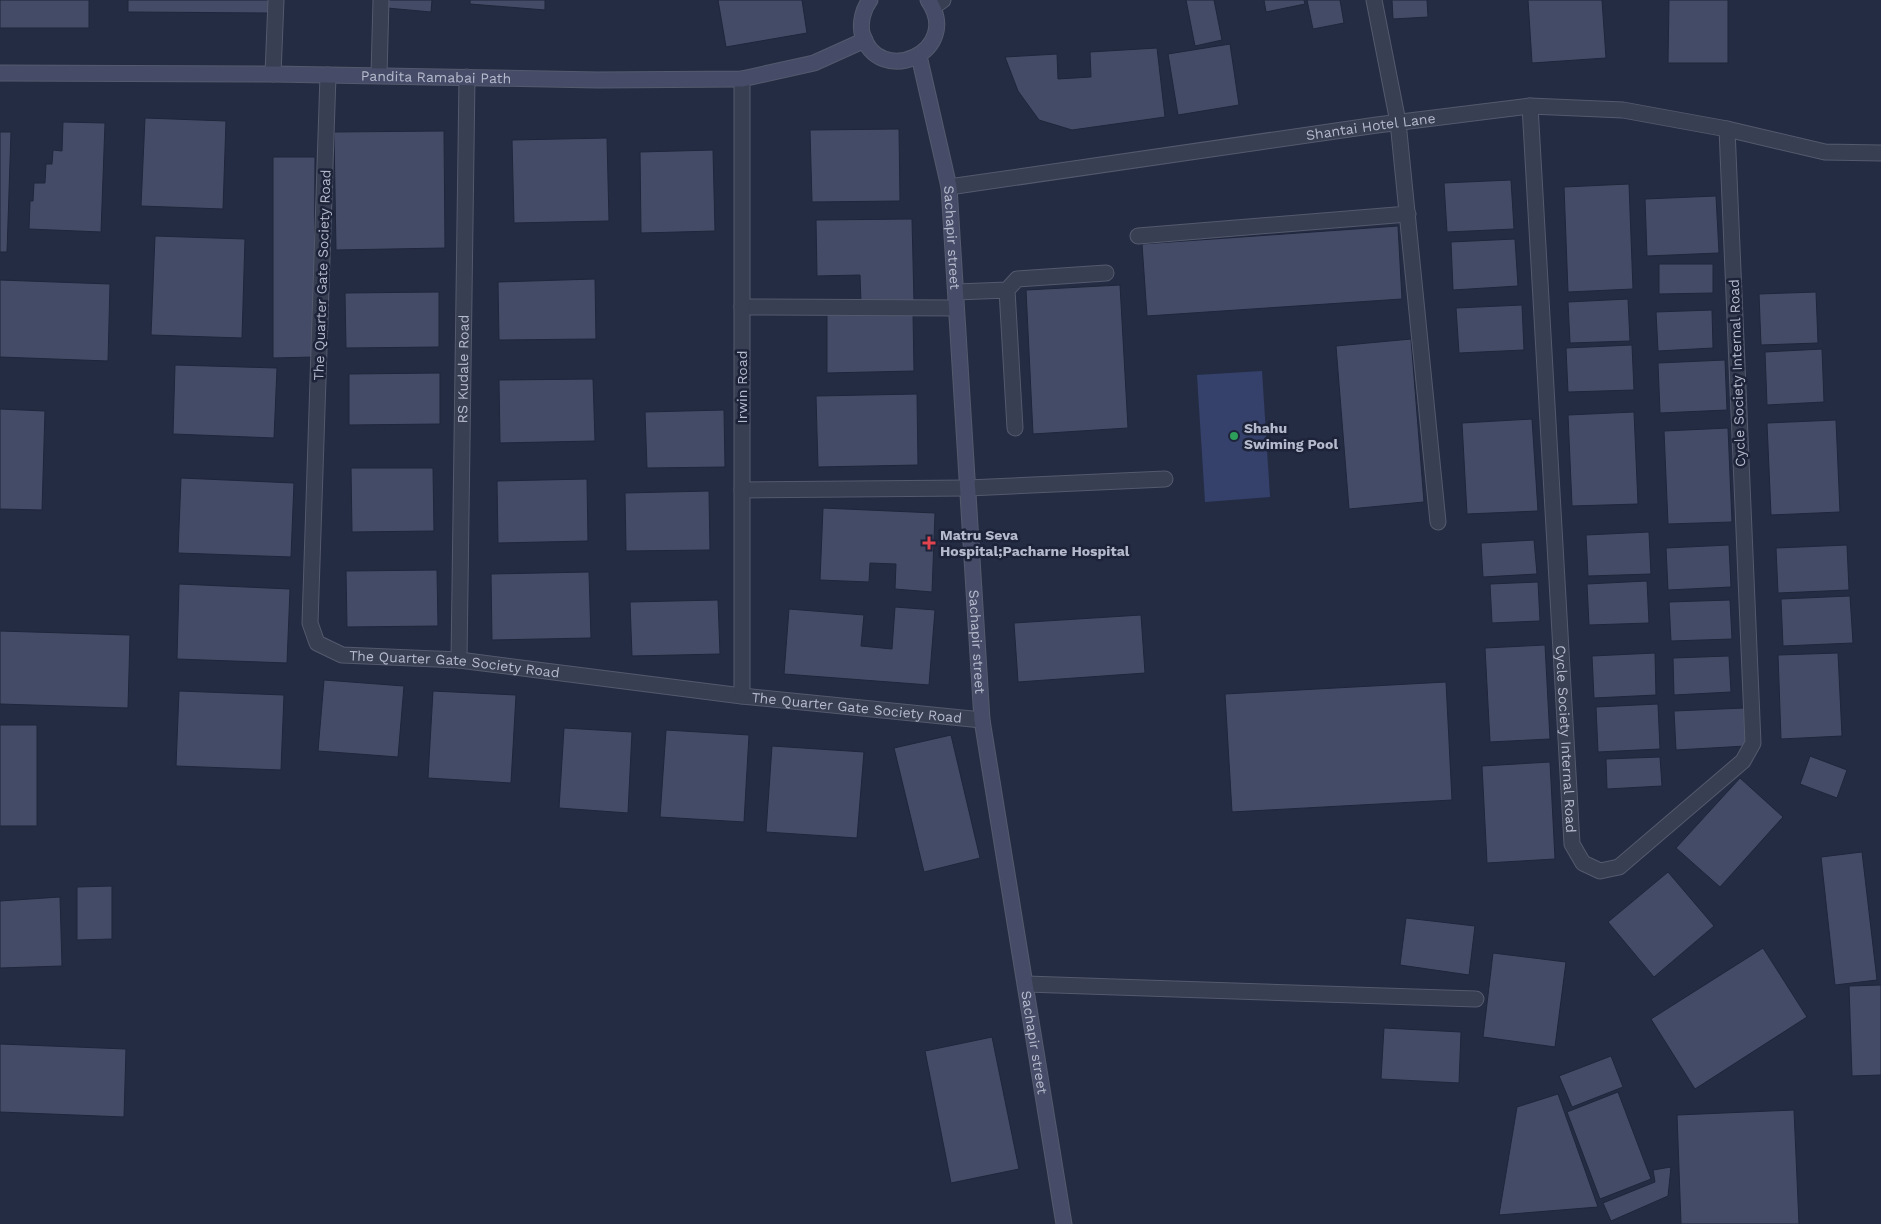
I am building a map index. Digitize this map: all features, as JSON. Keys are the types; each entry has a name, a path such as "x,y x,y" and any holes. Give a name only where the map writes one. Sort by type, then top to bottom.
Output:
{"street":[{"path":"273,74 276,0"},
{"path":"379,75 381,0"},
{"path":"870,0 866,4 862,16 865,40 872,51 889,60 907,61 918,56 928,48 936,31 935,2"},
{"path":"1374,0 1398,122 1438,522"},
{"name":"Pandita Ramabai Path","path":"0,73 379,75 598,80 742,78 814,63 865,40"},
{"name":"Sachapir street","path":"918,56 949,187 982,720 1064,1224"},
{"name":"The Quarter Gate Society Road","path":"328,75 310,623 317,643 342,655 459,660 742,696 982,720"},
{"name":"RS Kudale Road","path":"459,660 467,77"},
{"name":"Irwin Road","path":"742,78 742,696"},
{"name":"Shantai Hotel Lane","path":"949,187 1398,122 1530,106 1623,110 1727,129 1825,152 1881,153"},
{"name":"Cycle Society Internal Road","path":"1530,106 1572,844 1583,863 1600,872 1619,867 1743,761 1753,743 1727,129"},
{"path":"1138,236 1408,214"},
{"path":"956,292 1007,290 1017,279 1106,273"},
{"path":"1007,290 1015,428"},
{"path":"742,307 956,308"},
{"path":"742,490 968,488 1165,479"},
{"path":"1026,984 1476,998"}],"water":[{"name":"Shahu Swiming Pool","path":"1262,371 1270,497 1205,502 1197,375"}],"building":[{"path":"0,0 89,0 89,28 0,28"},
{"path":"128,0 269,0 269,13 128,12"},
{"path":"387,0 432,0 431,12 387,8"},
{"path":"470,0 545,0 545,10 470,4"},
{"path":"718,0 802,0 807,33 726,47"},
{"path":"1186,0 1214,0 1222,40 1195,46"},
{"path":"1264,0 1304,0 1305,4 1266,12"},
{"path":"1307,0 1340,0 1344,23 1313,29"},
{"path":"1392,0 1427,0 1428,17 1393,19"},
{"path":"1528,0 1602,0 1606,58 1532,63"},
{"path":"1669,0 1728,0 1728,63 1668,63"},
{"path":"1230,44 1239,105 1178,115 1168,54"},
{"path":"1157,48 1165,117 1072,130 1039,120 1018,91 1005,57 1057,54 1058,79 1091,77 1090,52"},
{"path":"145,118 226,121 223,209 141,206"},
{"path":"63,122 105,123 101,232 29,229 30,201 33,201 34,183 45,183 46,164 52,164 53,150 62,151"},
{"path":"899,129 900,201 812,202 810,130"},
{"path":"444,131 445,248 336,250 334,132"},
{"path":"0,132 11,132 7,252 0,252"},
{"path":"607,138 609,221 514,223 512,140"},
{"path":"713,150 715,231 641,233 640,152"},
{"path":"273,157 315,157 314,357 273,358"},
{"path":"1511,180 1514,229 1447,232 1444,183"},
{"path":"1629,184 1633,289 1568,292 1564,187"},
{"path":"1716,196 1719,253 1647,256 1645,199"},
{"path":"912,219 914,302 861,303 860,275 817,276 816,220"},
{"path":"1398,226 1402,299 1147,316 1142,244"},
{"path":"155,236 245,239 242,338 151,335"},
{"path":"1515,239 1518,286 1453,290 1451,242"},
{"path":"1659,264 1713,264 1713,293 1659,294"},
{"path":"595,279 596,339 499,340 498,282"},
{"path":"0,280 110,284 108,361 0,357"},
{"path":"1120,285 1128,428 1033,434 1026,290"},
{"path":"439,292 439,347 346,348 345,293"},
{"path":"1816,292 1818,343 1761,345 1759,294"},
{"path":"1628,299 1630,341 1570,343 1568,302"},
{"path":"1522,305 1524,350 1459,353 1456,308"},
{"path":"1712,310 1713,348 1658,351 1656,312"},
{"path":"913,313 914,371 827,373 827,314"},
{"path":"1411,339 1424,502 1349,509 1336,346"},
{"path":"1632,345 1634,390 1568,392 1566,348"},
{"path":"1822,349 1824,402 1767,405 1765,352"},
{"path":"1725,360 1727,410 1660,413 1658,363"},
{"path":"175,365 277,368 274,438 173,434"},
{"path":"440,373 440,424 349,425 349,374"},
{"path":"593,379 595,441 500,443 499,380"},
{"path":"917,394 918,465 818,467 816,396"},
{"path":"0,409 45,411 42,510 0,509"},
{"path":"724,410 725,467 647,468 645,412"},
{"path":"1634,412 1638,504 1572,506 1568,415"},
{"path":"1532,419 1538,511 1467,514 1462,423"},
{"path":"1836,420 1840,512 1771,515 1767,423"},
{"path":"1728,428 1732,522 1668,524 1664,431"},
{"path":"351,468 433,468 434,531 352,532"},
{"path":"181,478 294,483 291,557 178,553"},
{"path":"587,479 588,541 498,543 497,481"},
{"path":"709,491 710,550 626,551 625,493"},
{"path":"823,508 935,513 932,592 895,589 896,564 870,563 869,582 820,580"},
{"path":"1649,532 1651,574 1588,576 1586,535"},
{"path":"1534,540 1537,574 1483,577 1481,543"},
{"path":"1729,545 1731,587 1668,590 1666,548"},
{"path":"1847,545 1849,590 1778,593 1776,548"},
{"path":"437,570 438,626 347,627 346,571"},
{"path":"589,572 591,638 492,640 491,574"},
{"path":"1647,581 1649,623 1589,625 1587,584"},
{"path":"1538,582 1540,621 1492,623 1490,584"},
{"path":"179,584 290,589 287,663 177,659"},
{"path":"1850,596 1853,643 1783,646 1781,599"},
{"path":"718,600 720,654 632,656 630,602"},
{"path":"1730,600 1732,639 1671,641 1669,602"},
{"path":"895,607 935,610 929,685 784,674 789,609 864,615 861,646 892,649"},
{"path":"1141,615 1145,673 1018,682 1014,623"},
{"path":"0,631 130,635 128,708 0,704"},
{"path":"1545,645 1550,739 1490,742 1485,648"},
{"path":"1655,653 1656,695 1594,698 1592,656"},
{"path":"1838,653 1842,736 1781,739 1778,655"},
{"path":"1729,656 1731,692 1674,695 1673,658"},
{"path":"324,680 404,686 398,757 318,751"},
{"path":"1446,682 1452,800 1232,812 1225,694"},
{"path":"179,691 284,695 281,770 176,766"},
{"path":"433,691 516,695 511,783 428,778"},
{"path":"1658,704 1660,749 1598,752 1596,707"},
{"path":"1744,708 1746,746 1676,750 1674,711"},
{"path":"0,725 37,725 37,826 0,826"},
{"path":"564,728 632,732 628,813 559,808"},
{"path":"666,730 749,735 744,822 660,817"},
{"path":"951,735 980,858 924,872 894,748"},
{"path":"772,746 864,752 857,838 766,832"},
{"path":"1810,756 1847,770 1837,798 1800,784"},
{"path":"1660,757 1662,786 1607,789 1606,759"},
{"path":"1550,762 1555,859 1487,863 1482,766"},
{"path":"1740,778 1783,817 1720,887 1676,848"},
{"path":"1862,852 1877,980 1835,985 1821,857"},
{"path":"1668,872 1714,926 1654,977 1608,922"},
{"path":"112,886 112,939 77,940 77,887"},
{"path":"60,897 62,966 0,968 0,901"},
{"path":"1406,918 1475,926 1469,975 1400,965"},
{"path":"1763,948 1807,1017 1695,1089 1651,1019"},
{"path":"1493,953 1566,962 1555,1047 1483,1037"},
{"path":"1881,985 1881,1075 1852,1076 1849,986"},
{"path":"1384,1028 1461,1032 1459,1083 1381,1079"},
{"path":"992,1037 1019,1169 951,1183 925,1051"},
{"path":"0,1044 126,1049 124,1117 0,1112"},
{"path":"1611,1056 1623,1087 1572,1107 1559,1076"},
{"path":"1618,1092 1651,1179 1600,1199 1567,1112"},
{"path":"1558,1094 1598,1207 1499,1215 1517,1107"},
{"path":"1794,1110 1799,1224 1681,1224 1677,1115"},
{"path":"1671,1167 1668,1196 1611,1221 1603,1203 1655,1182 1653,1170"}],"place":[{"name":"Shahu Swiming Pool","path":"1234,436"},
{"name":"Matru Seva Hospital;Pacharne Hospital","path":"929,543"}]}
